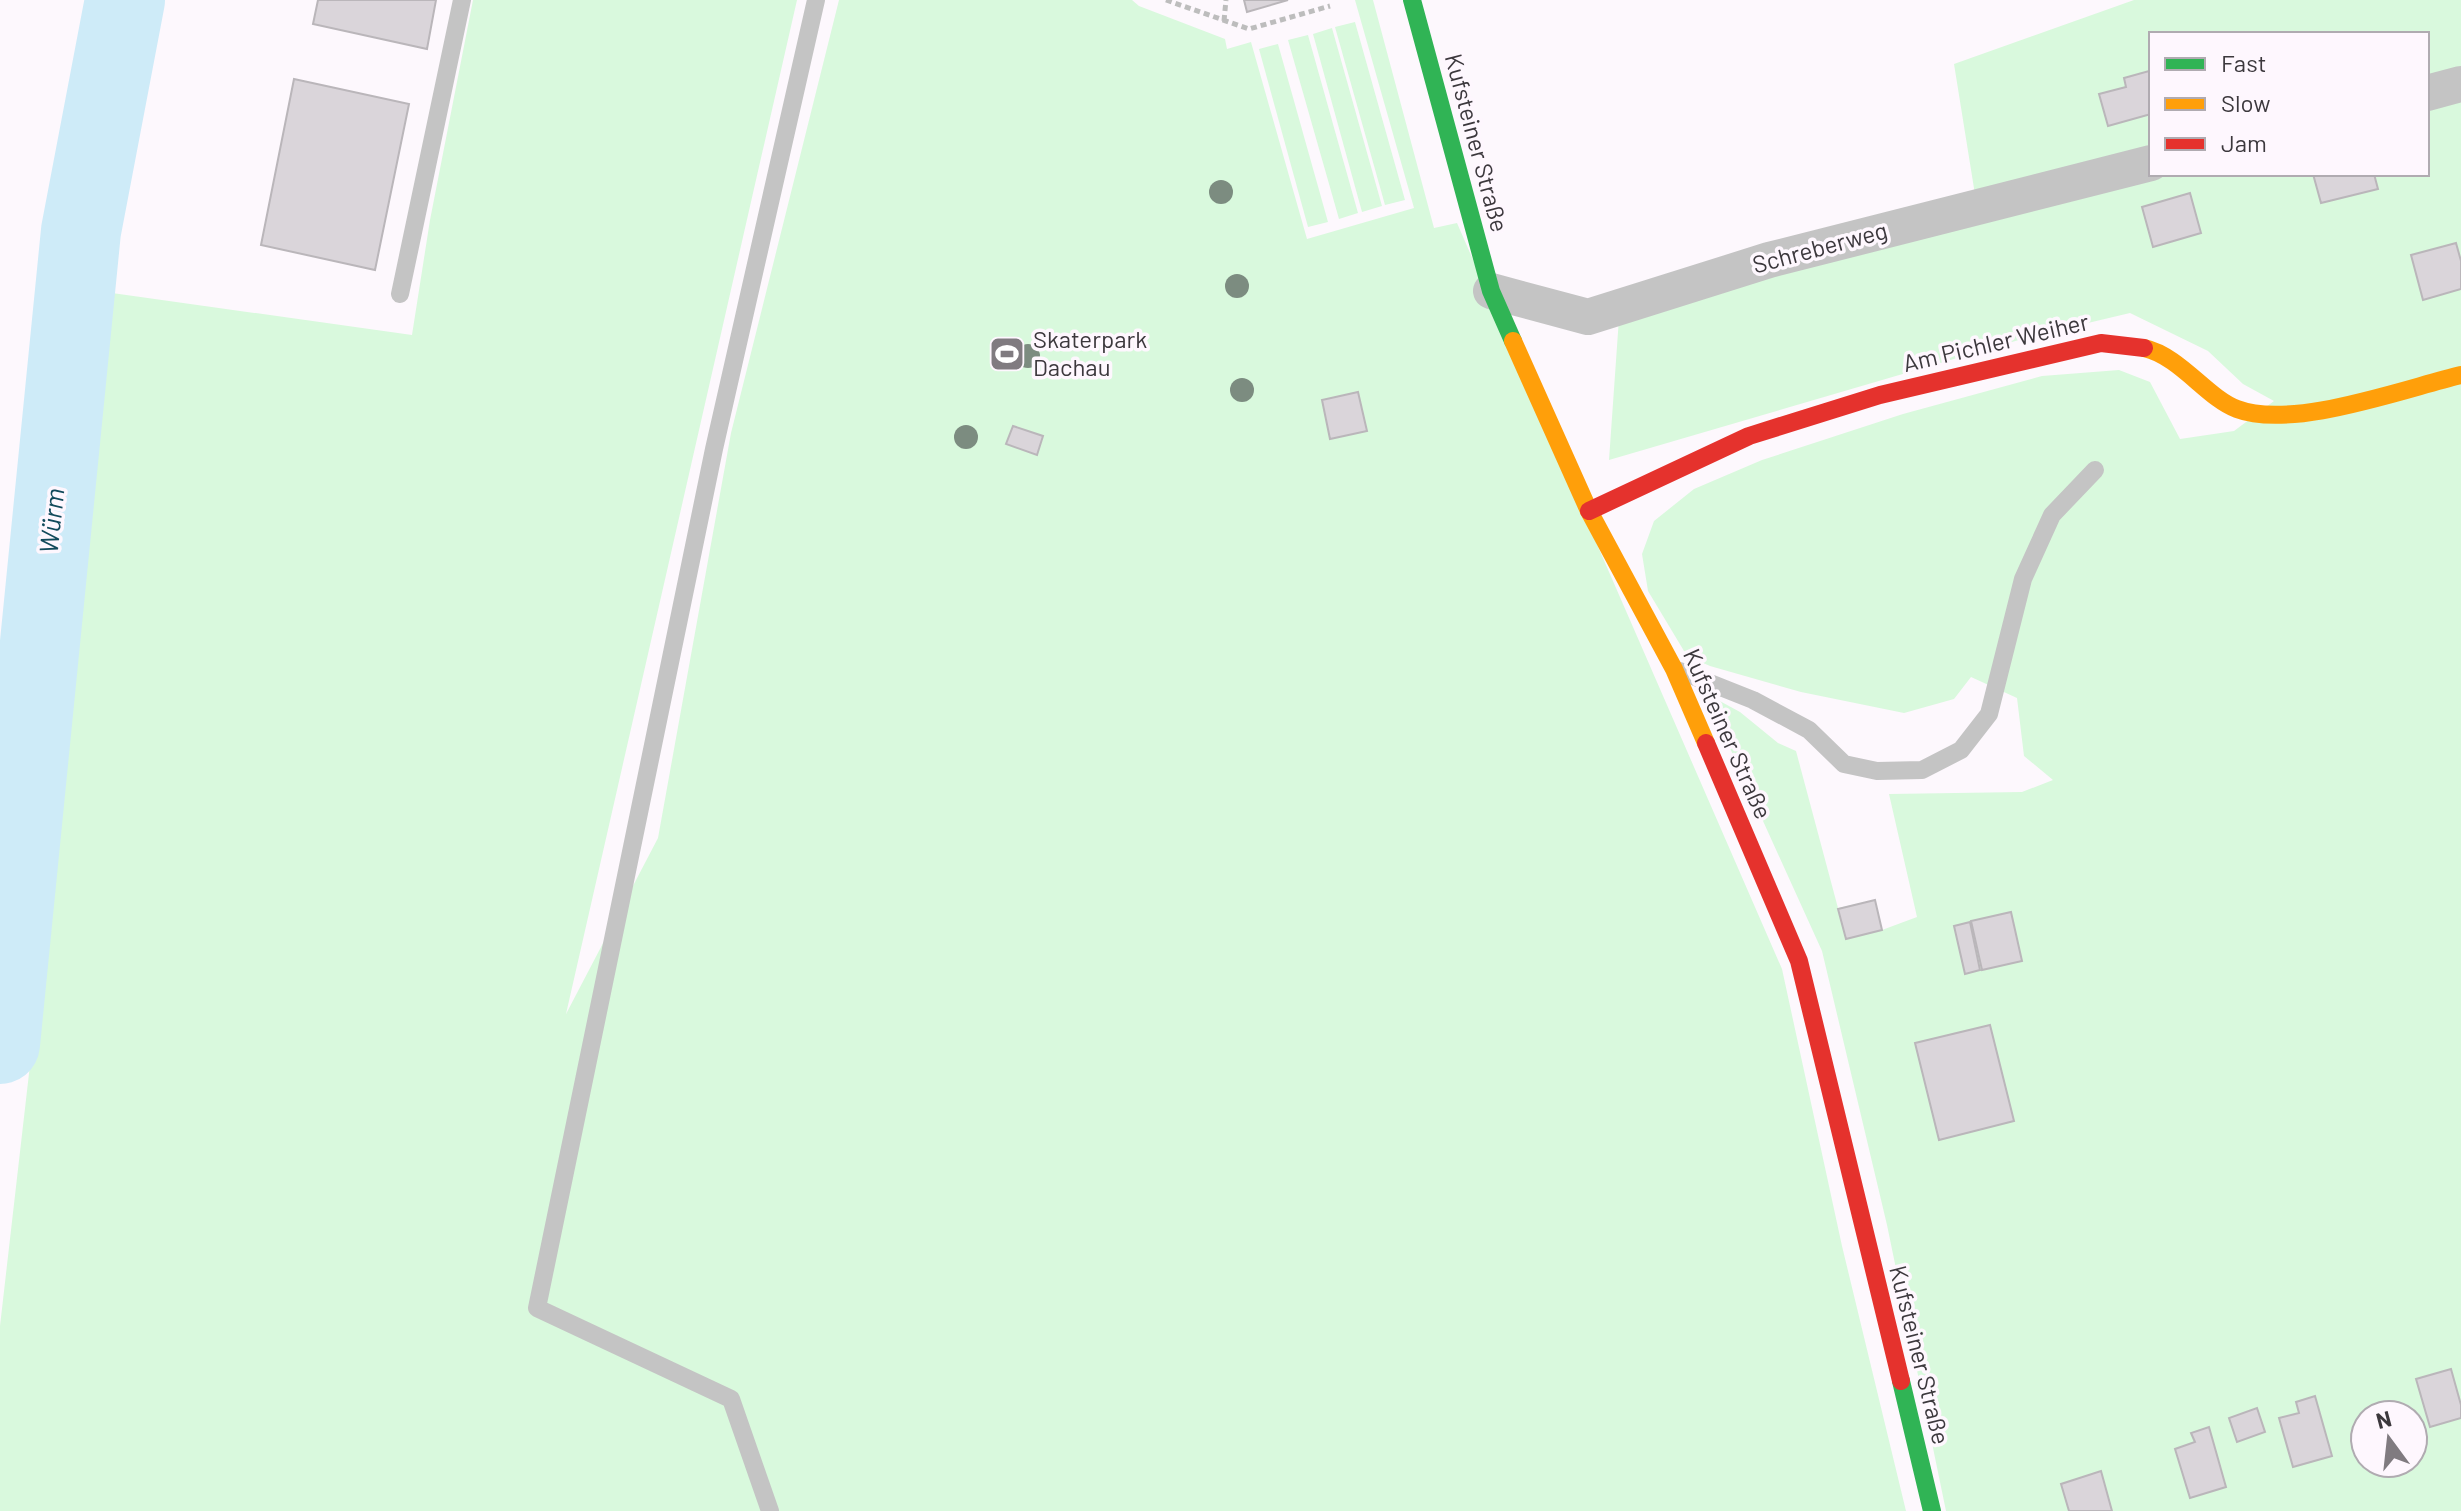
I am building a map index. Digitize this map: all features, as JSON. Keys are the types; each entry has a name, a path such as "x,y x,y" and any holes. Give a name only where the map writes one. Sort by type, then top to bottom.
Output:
{"street":[{"name":"Kufsteiner Straße","path":"1412,0 1491,291 1589,511 1674,669 1799,961 1932,1511"},
{"path":"2429,92 2461,84"},
{"name":"Schreberweg","path":"1491,291 1588,317 1769,260 2149,164"},
{"name":"Am Pichler Weiher","path":"1589,511 1749,436 1880,395 2101,343 2149,349 2191,374 2236,409 2291,417 2461,375"}],"lane":[{"path":"400,294 462,0"},
{"path":"770,1511 731,1399 537,1308 714,449 816,0"},
{"path":"1674,669 1695,674 1753,700 1809,730 1844,764 1877,771 1922,770 1961,750 1989,714 2023,579 2052,515 2095,470"}],"path":[{"path":"1166,0 1249,29 1330,6"},
{"path":"1224,21 1226,0"}],"green space":[{"path":"473,0 797,0 566,1014 658,838 731,433 839,0 1132,0 1139,6 1225,39 1227,49 1251,42 1307,239 1414,208 1355,0 1373,0 1434,228 1457,223 1782,969 1842,1246 1906,1511 0,1511 0,1326 34,1030 105,292 412,335 430,220"},
{"path":"2134,0 2461,0 2461,1511 1946,1511 1887,1225 1822,951 1705,693 1740,712 1778,743 1796,751 1838,908 1875,900 1882,930 1917,917 1889,794 2022,792 2053,780 2024,756 2017,698 1971,677 1954,699 1904,713 1801,692 1710,666 1687,656 1648,591 1642,554 1654,521 1694,489 1762,460 1903,414 2042,376 2119,370 2150,382 2180,439 2234,431 2274,401 2243,384 2208,351 2130,313 2029,337 1609,460 1619,318 1977,207 1954,64"},
{"path":"1355,22 1405,200 1385,205 1335,27"},
{"path":"1332,28 1382,206 1362,212 1313,34"},
{"path":"1308,35 1358,213 1339,219 1288,40"},
{"path":"1278,44 1328,222 1308,227 1259,49"}],"building":[{"path":"318,0 436,0 427,49 313,24"},
{"path":"1244,0 1288,0 1247,12"},
{"path":"2149,71 2149,115 2108,126 2099,94 2126,87 2124,78"},
{"path":"294,79 409,104 375,270 261,245"},
{"path":"2314,176 2375,176 2378,189 2321,203"},
{"path":"2190,193 2201,233 2153,247 2142,207"},
{"path":"2456,243 2461,261 2461,289 2423,300 2411,255"},
{"path":"1358,392 1367,431 1330,439 1322,400"},
{"path":"1013,426 1043,436 1037,455 1006,444"},
{"path":"1875,900 1882,930 1846,939 1838,909"},
{"path":"2011,912 2022,961 1982,970 1971,921"},
{"path":"1970,922 1980,970 1965,974 1954,926"},
{"path":"1990,1025 2014,1121 1939,1140 1915,1043"},
{"path":"2451,1369 2461,1405 2461,1418 2430,1427 2429,1399 2422,1399 2416,1379"},
{"path":"2315,1396 2332,1456 2293,1467 2279,1418 2299,1413 2296,1402"},
{"path":"2257,1408 2265,1432 2237,1442 2229,1418"},
{"path":"2209,1427 2226,1487 2190,1498 2175,1449 2195,1442 2191,1433"},
{"path":"2101,1471 2112,1511 2069,1511 2061,1484"}],"waterway":[{"name":"Würm","path":"0,1044 81,231 125,0"}],"traffic: fast":[{"path":"1412,0 1491,291 1513,341"},
{"path":"1901,1381 1932,1511"}],"traffic: slow":[{"path":"1513,341 1589,511 1674,669 1706,743"},
{"path":"2144,348 2170,359 2226,404 2260,414 2287,415 2348,405 2461,375"}],"traffic: jam":[{"path":"1589,511 1749,436 1880,395 2101,343 2144,348"},
{"path":"1706,743 1799,961 1901,1381"}],"place":[{"name":"Skaterpark Dachau","path":"1007,354"}]}
